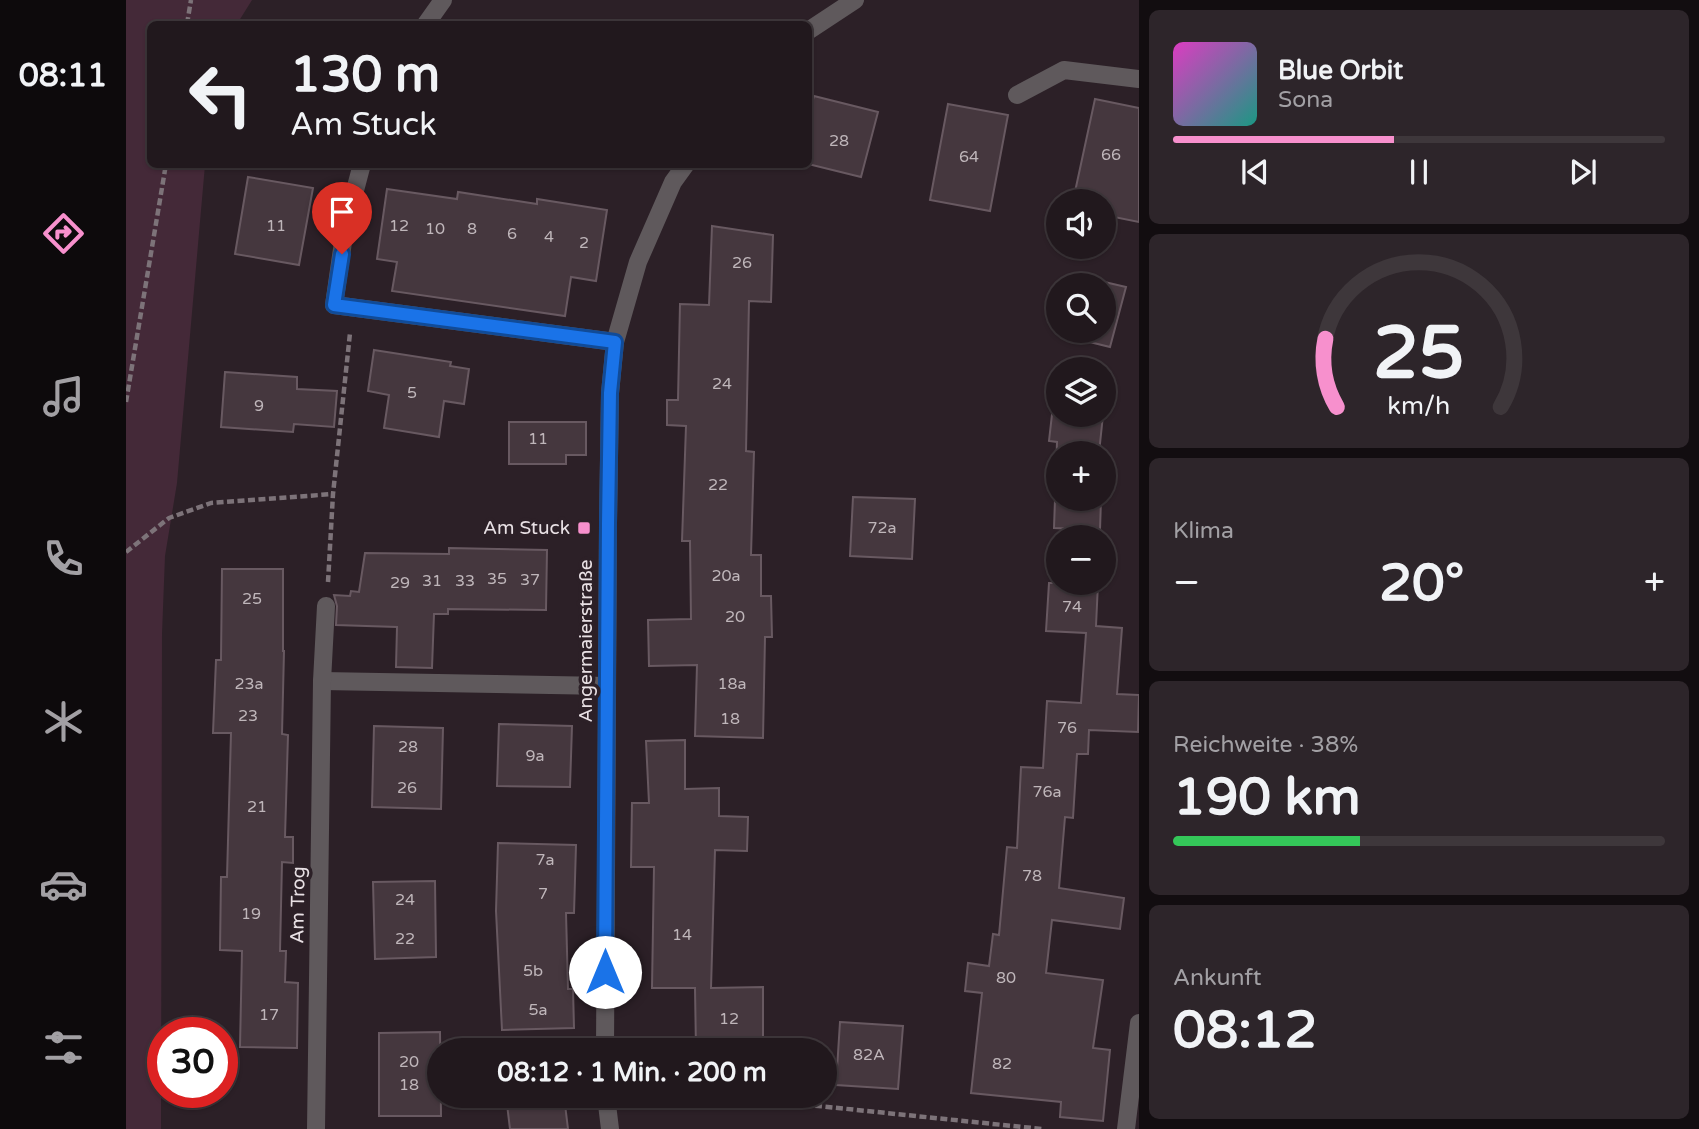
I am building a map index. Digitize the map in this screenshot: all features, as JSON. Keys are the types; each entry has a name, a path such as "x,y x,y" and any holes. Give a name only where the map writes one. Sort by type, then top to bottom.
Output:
{"street":[{"path":"428,21 443,0"},
{"path":"812,27 855,0"},
{"path":"1017,95 1064,70 1139,79"},
{"path":"361,168 345,228 334,305 615,342"},
{"name":"Angermaierstraße","path":"605,1038 610,393 615,342 638,262 673,182 683,168"},
{"name":"Am Trog","path":"316,1129 322,681 326,606"},
{"path":"322,681 607,686"},
{"path":"1126,1129 1139,1023"},
{"path":"607,1108 610,1129"}],"path":[{"path":"188,21 191,0"},
{"path":"126,402 165,168"},
{"path":"326,606 333,494 353,308"},
{"path":"126,552 169,518 211,503 333,494"},
{"path":"837,1108 1042,1129"}],"shaded area":[{"path":"126,0 252,0 239,21 147,21 147,168 205,168 177,483 165,556 162,634 161,1017 147,1017 147,1108 161,1108 161,1129 126,1129"}],"building":[{"path":"814,96 878,112 861,177 812,165"},
{"path":"1095,99 1139,108 1139,222 1116,217 1116,189 1076,189"},
{"path":"948,104 1008,115 990,211 930,200"},
{"path":"248,177 313,188 299,265 235,254"},
{"path":"387,189 457,199 458,192 537,204 537,199 607,210 596,281 571,277 565,316 392,291 397,262 377,259"},
{"path":"712,226 773,235 771,302 749,301 746,451 754,452 751,555 761,555 761,596 771,596 772,637 765,637 763,738 695,736 697,665 649,666 648,620 691,619 690,541 682,541 686,426 667,425 667,400 678,400 680,304 709,305"},
{"path":"1116,285 1126,287 1116,324"},
{"path":"1094,343 1111,343 1110,347"},
{"path":"374,350 451,362 450,366 469,369 464,404 444,401 439,437 384,428 389,395 368,391"},
{"path":"225,372 297,377 297,389 337,391 334,427 294,424 293,432 221,427"},
{"path":"509,422 586,422 586,455 566,455 566,464 509,464"},
{"path":"1051,427 1102,427 1100,441 1049,441"},
{"path":"853,497 915,499 912,559 850,556"},
{"path":"1055,511 1101,511 1100,525 1054,525"},
{"path":"449,548 547,550 546,610 448,609 448,614 434,614 432,668 396,667 397,627 336,625 337,606 334,595 350,596 351,591 359,592 365,553 449,554"},
{"path":"222,569 283,569 282,734 288,735 285,837 293,837 293,863 282,862 280,951 286,951 285,982 298,983 297,1048 240,1047 242,951 220,950 221,877 227,877 231,733 213,733 216,660 221,660"},
{"path":"1048,595 1097,595 1096,626 1122,628 1117,694 1139,695 1138,732 1089,730 1088,754 1077,754 1073,818 1065,817 1059,888 1124,898 1120,929 1052,920 1046,973 1103,980 1093,1048 1110,1050 1103,1121 1060,1117 1061,1102 971,1093 982,993 965,991 968,963 989,966 993,934 999,935 1007,847 1017,848 1021,767 1043,768 1047,701 1081,703 1086,633 1046,631"},
{"path":"499,724 572,726 570,787 497,786"},
{"path":"374,726 443,728 441,809 372,807"},
{"path":"685,740 685,789 719,788 719,816 748,817 747,851 715,850 711,988 763,987 763,1038 696,1038 695,988 652,988 654,867 631,867 632,803 649,803 646,741"},
{"path":"498,843 576,845 574,913 566,913 568,989 573,989 574,1028 502,1030 496,911"},
{"path":"435,881 436,957 375,959 373,882"},
{"path":"840,1022 903,1026 898,1089 837,1085"},
{"path":"440,1032 440,1038 427,1038 427,1108 441,1108 441,1116 379,1116 379,1033"},
{"path":"507,1108 565,1108 568,1129 510,1129"}],"place":[{"name":"Am Stuck","path":"584,528"}],"route":[{"path":"342,254 334,305 615,342 610,393 605,972"}]}
